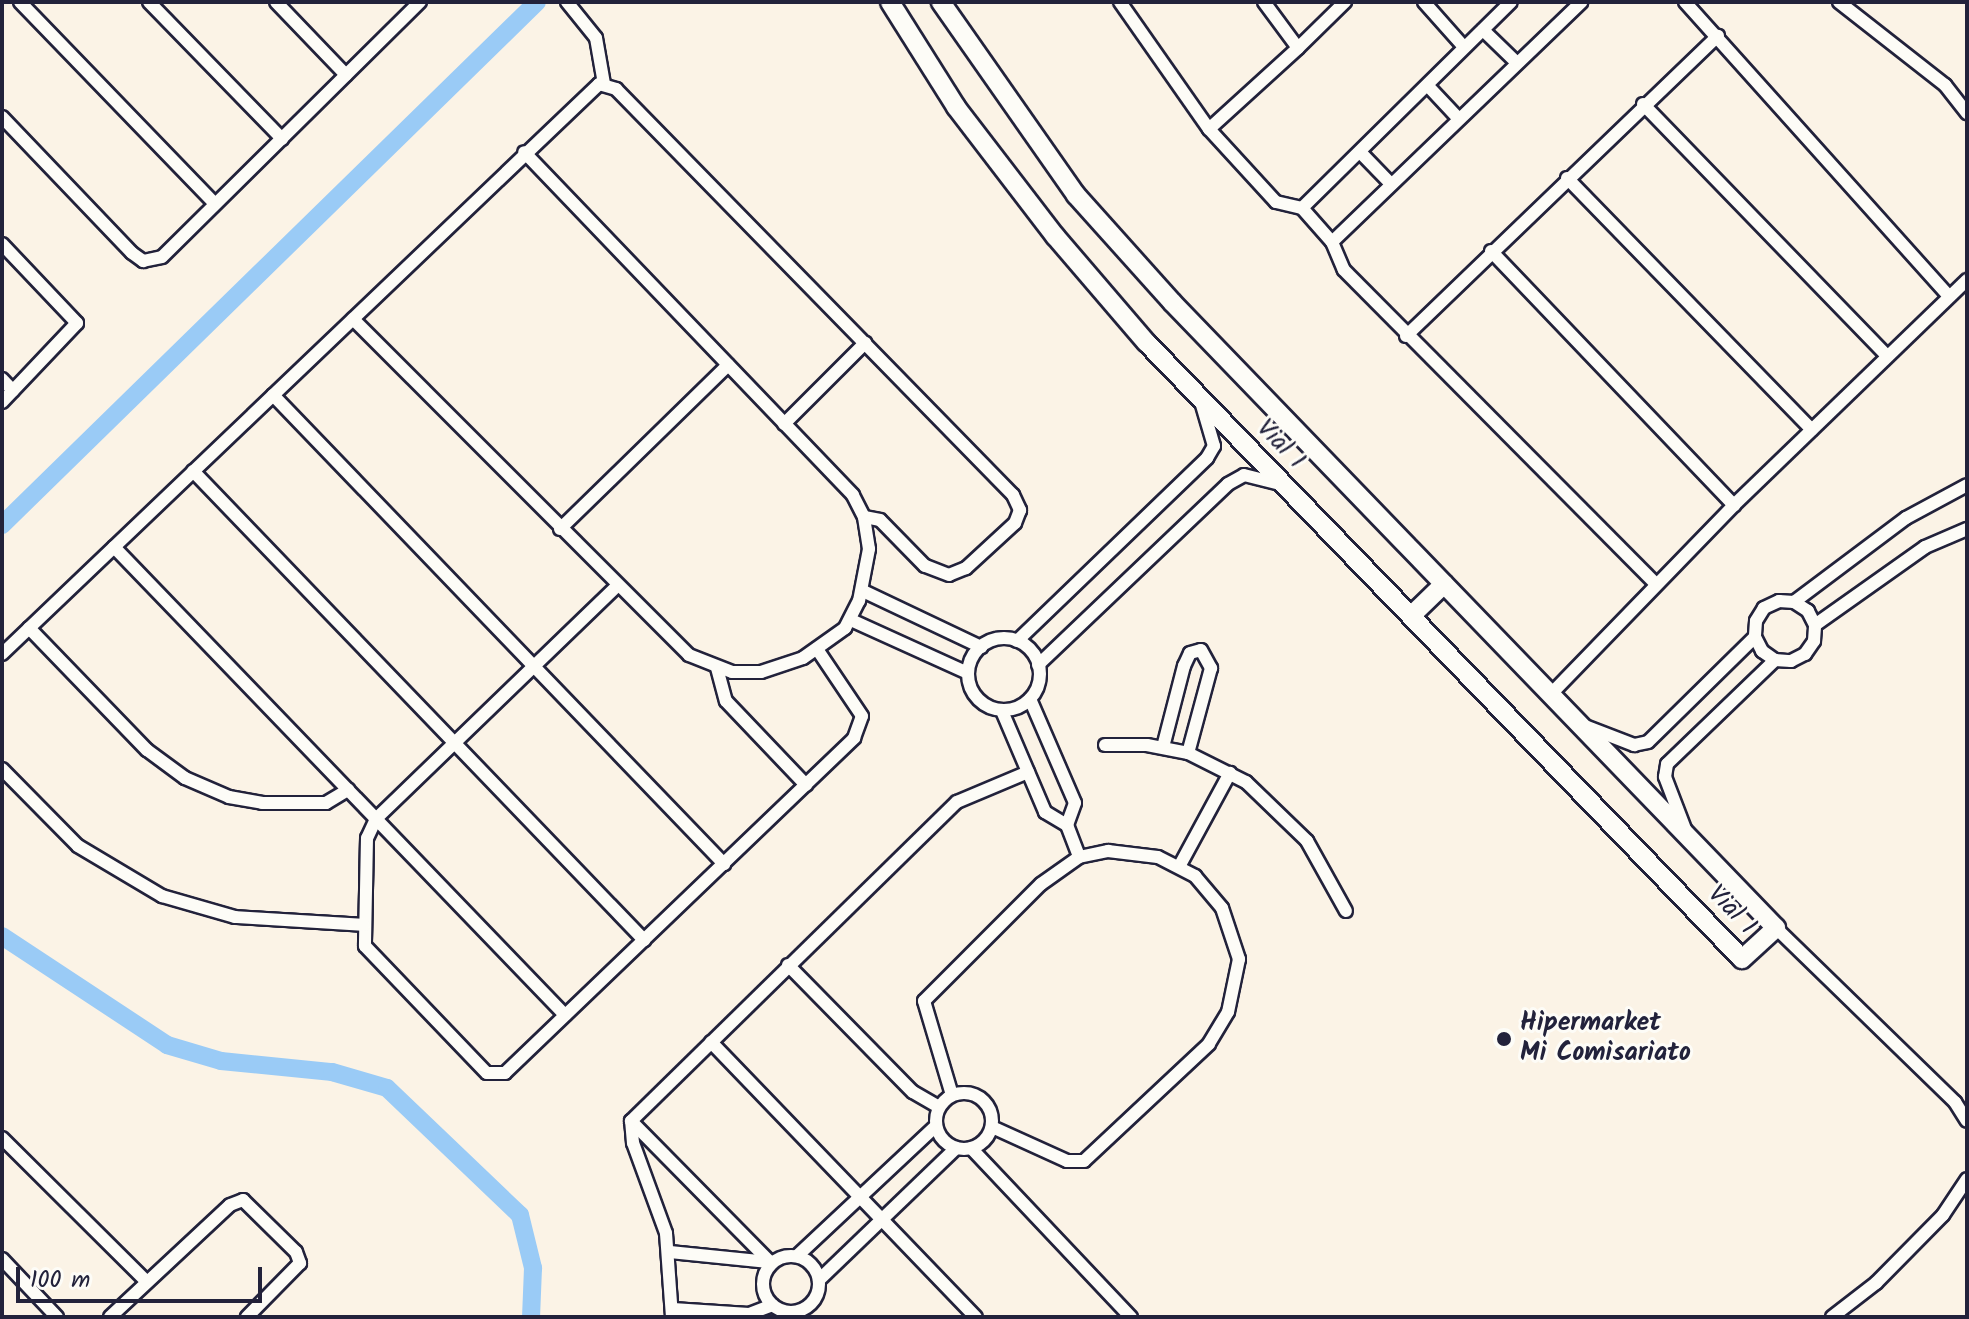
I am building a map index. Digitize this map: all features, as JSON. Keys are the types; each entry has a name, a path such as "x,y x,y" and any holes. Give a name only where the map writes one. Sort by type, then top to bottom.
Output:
{"street":[{"path":"20,2 214,203"},
{"path":"149,2 282,139"},
{"path":"276,2 346,75"},
{"path":"567,2 596,38 604,84"},
{"name":"Vial 1","path":"890,2 956,107 1055,236 1199,398 1742,959 1776,928 1444,584 1076,195 984,71 941,2"},
{"path":"1120,2 1209,129 1276,202 1302,208 1332,242 1344,270 1406,336 1656,584"},
{"path":"1264,2 1298,48"},
{"path":"1209,129 1345,2"},
{"path":"1424,2 1464,47"},
{"path":"1302,208 1511,2"},
{"path":"1332,242 1581,2"},
{"path":"1685,2 1949,296"},
{"path":"1839,2 1945,85 1967,113"},
{"path":"2,117 143,261 162,257 346,75 412,5"},
{"path":"1483,30 1516,62"},
{"path":"1406,336 1643,104 1718,36"},
{"path":"2,654 591,88 604,84 616,89 865,343 1013,495 1020,510 1015,523 966,568 949,575 925,566 880,520 864,517"},
{"path":"1428,86 1458,118"},
{"path":"1643,104 1887,356"},
{"path":"353,319 677,647 717,668 761,672 817,649 851,620 863,591 869,549 864,517 853,495 524,152"},
{"path":"1360,152 1390,183"},
{"path":"1567,178 1812,430"},
{"path":"2,244 77,323 2,402"},
{"path":"1491,251 1734,505"},
{"path":"1551,694 1734,505 1967,280"},
{"path":"784,424 865,343"},
{"path":"560,529 728,365"},
{"path":"2,379 13,391"},
{"path":"273,395 724,864"},
{"path":"1079,857 1067,825 1045,812 1002,711 976,696 968,673 981,647 992,640 1017,641 1207,458 1214,446 1199,398"},
{"path":"193,471 457,741 644,940"},
{"path":"1038,665 1228,484 1244,475 1283,485"},
{"path":"1579,723 1634,745 1648,742 1755,637 1764,608 1794,602 1906,518 1967,485"},
{"path":"1755,637 1762,651 1775,660 1791,661 1805,654 1815,625 1925,547 1967,529"},
{"path":"114,547 565,1015"},
{"path":"1411,616 1444,584"},
{"path":"617,586 376,819 367,838 365,946 487,1073 505,1073 854,738 862,721 817,649"},
{"path":"863,591 981,647"},
{"path":"1794,602 1808,611 1815,625"},
{"path":"851,620 968,673"},
{"path":"29,628 147,750 185,778 229,797 262,803 326,803 348,790"},
{"path":"1002,711 1030,699 1040,677 1038,665 1017,641"},
{"path":"1163,747 1184,666 1190,653 1201,650 1211,668 1188,753"},
{"path":"1689,837 1665,777 1667,764 1775,660"},
{"path":"717,668 726,701 806,785"},
{"path":"1030,699 1075,803 1067,825"},
{"path":"1105,745 1163,747 1188,753 1230,773 1292,822 1319,858 1346,911"},
{"path":"2,769 78,846 162,896 235,917 364,925"},
{"path":"631,1121 957,802 1028,772"},
{"path":"1180,865 1230,773"},
{"path":"952,1095 924,1013 927,995 1041,884 1079,857 1126,851 1180,865 1217,900 1237,948 1233,997 1216,1034 1084,1161 1067,1161 992,1127 982,1098 952,1095 939,1107 936,1126 943,1139 956,1148 971,1148 992,1127"},
{"path":"1776,928 1955,1102 1967,1121"},
{"path":"788,965 913,1092 939,1107"},
{"path":"711,1042 976,1317"},
{"path":"631,1121 633,1143 670,1252 672,1313 749,1314 772,1305"},
{"path":"631,1121 771,1263"},
{"path":"670,1252 771,1263 797,1256 936,1126"},
{"path":"2,1138 147,1282"},
{"path":"819,1280 956,1148"},
{"path":"971,1148 1131,1317"},
{"path":"1832,1317 1876,1283 1943,1215 1967,1179"},
{"path":"110,1317 230,1205 247,1201 300,1263 247,1317"},
{"path":"771,1263 762,1289 772,1305 789,1313 811,1312 819,1280 815,1269 797,1256"},
{"path":"2,1259 57,1317"}],"waterway":[{"path":"2,525 537,2"},
{"path":"2,936 167,1045 221,1061 332,1072 387,1088 520,1215 533,1268 531,1317"}],"place":[{"name":"Hipermarket Mi Comisariato","path":"1504,1039"}]}
